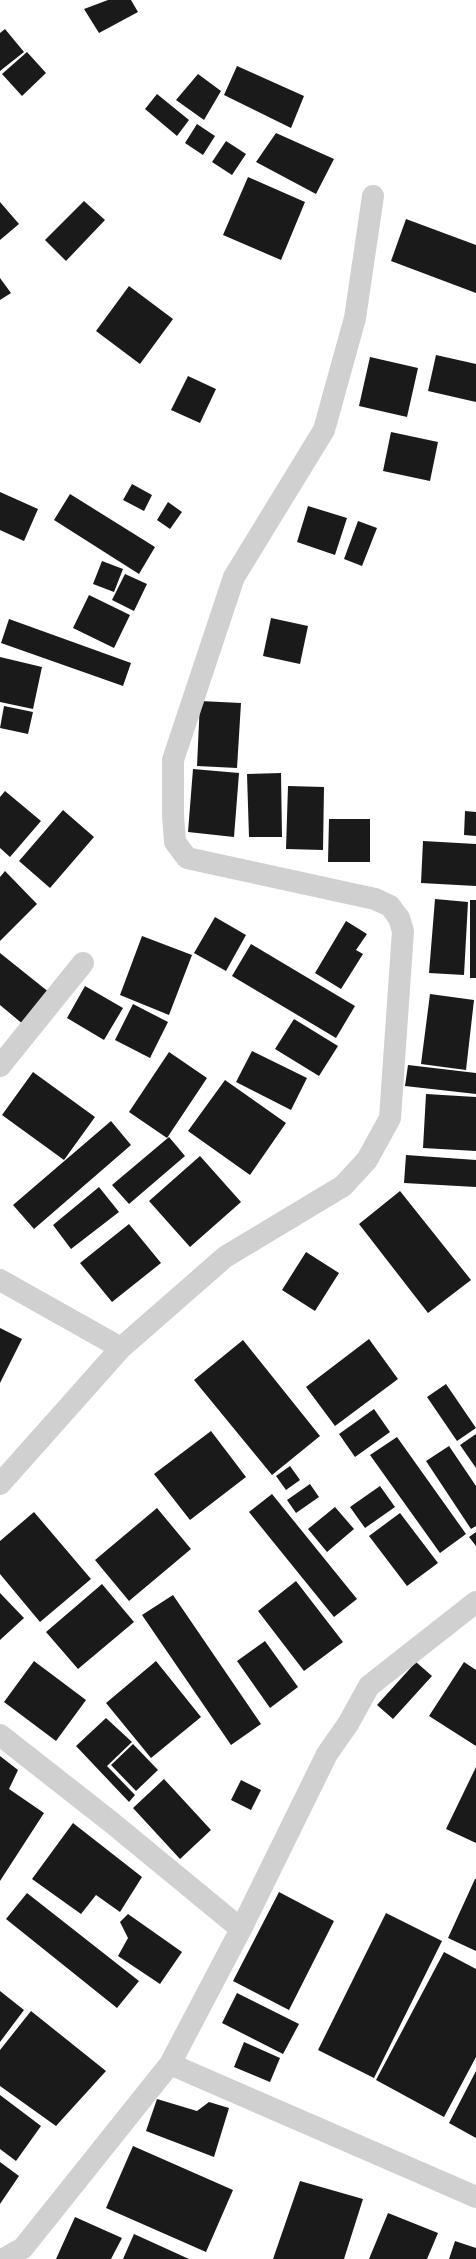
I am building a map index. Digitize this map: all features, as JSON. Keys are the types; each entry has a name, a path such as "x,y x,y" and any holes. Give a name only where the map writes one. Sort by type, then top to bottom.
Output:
{"street":[{"path":"0,1484 121,1348 225,1257 343,1186 367,1160 390,1118 403,931 399,918 390,906 375,899 187,858 175,842 173,816 172,760 234,577 324,430 355,318 373,196"},
{"path":"0,1066 83,963"},
{"path":"0,1280 121,1348"},
{"path":"4,2259 23,2248 170,2064 241,1929 327,1754 348,1724 369,1686 476,1602"},
{"path":"0,1735 111,1822 241,1929"},
{"path":"170,2064 476,2197"}],"building":[{"path":"108,0 131,0 138,12 99,33 84,9"},
{"path":"5,29 24,52 0,71 0,33"},
{"path":"27,52 46,73 22,96 2,74"},
{"path":"237,66 304,96 291,128 224,95"},
{"path":"198,74 221,91 204,120 176,100"},
{"path":"157,94 189,120 177,136 145,109"},
{"path":"197,124 215,136 203,155 185,143"},
{"path":"276,133 334,159 316,194 256,162"},
{"path":"226,141 246,154 232,175 212,162"},
{"path":"248,177 305,202 281,260 223,235"},
{"path":"84,201 105,220 66,261 45,240"},
{"path":"0,202 19,224 0,240"},
{"path":"406,219 476,245 476,293 391,261"},
{"path":"0,278 11,293 0,300"},
{"path":"129,286 173,319 140,364 96,331"},
{"path":"436,355 476,364 476,402 428,391"},
{"path":"370,357 418,368 407,417 359,406"},
{"path":"188,376 216,389 200,423 171,410"},
{"path":"391,432 438,442 430,481 383,471"},
{"path":"132,484 152,495 144,511 123,500"},
{"path":"0,492 38,509 24,541 0,530"},
{"path":"70,494 155,547 139,574 54,520"},
{"path":"168,502 182,512 170,529 157,520"},
{"path":"308,506 347,518 335,555 297,542"},
{"path":"358,521 377,528 362,566 344,559"},
{"path":"102,561 123,569 114,592 93,584"},
{"path":"125,574 147,584 134,611 112,600"},
{"path":"89,595 130,615 114,648 73,628"},
{"path":"271,618 308,626 300,664 263,656"},
{"path":"9,619 131,663 123,686 1,643"},
{"path":"0,657 42,667 33,709 0,702"},
{"path":"200,701 241,703 237,768 197,766"},
{"path":"4,706 33,712 28,734 0,728"},
{"path":"193,769 239,773 234,837 188,832"},
{"path":"281,773 282,837 249,837 247,774"},
{"path":"288,786 324,787 323,850 286,849"},
{"path":"5,791 41,821 10,857 0,848 0,797"},
{"path":"63,810 94,837 50,888 19,861"},
{"path":"465,811 476,812 476,836 464,835"},
{"path":"329,819 370,819 370,862 328,862"},
{"path":"423,841 476,844 476,886 421,883"},
{"path":"5,871 37,904 0,941 0,877"},
{"path":"435,899 468,902 464,975 429,973"},
{"path":"470,900 476,900 476,978 470,978"},
{"path":"215,917 246,935 226,971 194,953"},
{"path":"346,921 367,934 356,950 363,954 341,989 315,973"},
{"path":"142,936 192,955 169,1015 120,995"},
{"path":"251,944 355,1006 336,1038 232,976"},
{"path":"0,953 50,993 24,1025 0,1005"},
{"path":"85,986 123,1008 104,1040 67,1018"},
{"path":"430,994 474,1000 466,1070 421,1064"},
{"path":"133,1004 168,1022 150,1058 115,1040"},
{"path":"294,1019 338,1046 319,1076 275,1049"},
{"path":"252,1051 307,1078 291,1110 236,1082"},
{"path":"169,1052 207,1078 167,1138 129,1112"},
{"path":"408,1065 476,1073 476,1094 405,1086"},
{"path":"33,1072 95,1117 64,1160 2,1115"},
{"path":"225,1080 286,1123 250,1175 188,1131"},
{"path":"426,1094 476,1097 476,1151 423,1148"},
{"path":"111,1121 131,1145 34,1229 13,1205"},
{"path":"169,1137 185,1156 129,1204 112,1185"},
{"path":"406,1155 476,1160 476,1187 404,1183"},
{"path":"200,1156 241,1202 190,1247 149,1201"},
{"path":"99,1187 119,1212 71,1249 53,1225"},
{"path":"400,1191 471,1280 428,1313 359,1224"},
{"path":"129,1224 161,1263 112,1302 80,1263"},
{"path":"306,1252 339,1273 315,1311 282,1290"},
{"path":"0,1328 22,1339 0,1383"},
{"path":"369,1339 398,1379 335,1426 306,1387"},
{"path":"243,1340 320,1436 272,1475 194,1380"},
{"path":"446,1384 476,1428 457,1441 427,1397"},
{"path":"374,1409 390,1432 355,1457 339,1434"},
{"path":"211,1431 246,1477 190,1520 154,1474"},
{"path":"476,1434 476,1468 460,1445"},
{"path":"397,1437 466,1534 440,1553 370,1455"},
{"path":"449,1446 476,1486 476,1526 471,1529 426,1461"},
{"path":"290,1466 300,1480 286,1490 276,1476"},
{"path":"310,1484 319,1497 296,1513 287,1500"},
{"path":"380,1486 395,1507 365,1528 350,1507"},
{"path":"272,1494 357,1599 334,1617 249,1512"},
{"path":"335,1507 354,1529 327,1552 308,1529"},
{"path":"157,1508 191,1549 129,1601 95,1560"},
{"path":"34,1512 91,1579 40,1622 0,1574 0,1541"},
{"path":"400,1513 438,1563 407,1586 369,1536"},
{"path":"476,1532 476,1546 469,1537"},
{"path":"296,1581 343,1642 304,1671 258,1611"},
{"path":"102,1584 134,1622 78,1669 46,1632"},
{"path":"0,1593 24,1618 0,1640"},
{"path":"173,1595 261,1724 231,1745 142,1615"},
{"path":"265,1641 298,1687 270,1708 237,1661"},
{"path":"34,1661 86,1700 56,1741 4,1702"},
{"path":"156,1661 201,1717 151,1758 106,1703"},
{"path":"416,1662 432,1676 393,1719 377,1705"},
{"path":"464,1662 476,1670 476,1746 429,1716"},
{"path":"106,1718 132,1742 107,1766 135,1795 129,1802 76,1746"},
{"path":"133,1744 158,1770 136,1791 111,1765"},
{"path":"0,1756 18,1770 9,1789 44,1813 0,1881"},
{"path":"476,1767 476,1843 446,1829"},
{"path":"164,1779 211,1830 180,1859 133,1808"},
{"path":"241,1780 261,1790 251,1810 231,1800"},
{"path":"73,1823 142,1877 120,1912 96,1895 81,1914 32,1879"},
{"path":"476,1879 476,1951 448,1938"},
{"path":"279,1892 334,1921 289,2010 233,1981"},
{"path":"27,1893 139,1981 117,2008 6,1919"},
{"path":"386,1913 442,1941 374,2078 318,2050"},
{"path":"128,1914 182,1952 160,1984 118,1956 128,1938 120,1922"},
{"path":"444,1952 476,1969 476,2057 444,2117 376,2080"},
{"path":"0,1991 24,2010 0,2042"},
{"path":"237,1993 299,2024 283,2054 222,2023"},
{"path":"31,2011 106,2071 56,2126 0,2086 0,2050"},
{"path":"244,2042 280,2058 270,2082 234,2067"},
{"path":"476,2071 476,2138 449,2123"},
{"path":"0,2095 41,2126 16,2161 0,2149"},
{"path":"157,2099 197,2111 209,2102 229,2108 214,2157 146,2131"},
{"path":"133,2146 233,2190 206,2252 106,2208"},
{"path":"0,2162 19,2176 0,2204"},
{"path":"300,2181 363,2199 344,2259 273,2259"},
{"path":"388,2213 438,2233 427,2259 369,2259"},
{"path":"75,2217 122,2238 111,2259 56,2259"},
{"path":"134,2234 189,2259 123,2259"},
{"path":"455,2241 476,2248 476,2259 449,2259"}]}
